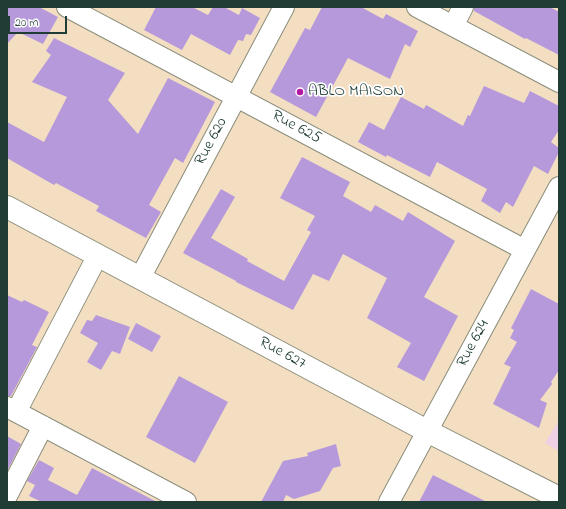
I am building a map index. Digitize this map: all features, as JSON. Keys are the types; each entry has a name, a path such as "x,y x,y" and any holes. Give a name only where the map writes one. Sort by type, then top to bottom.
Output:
{"street":[{"name":"Rue 625","path":"67,7 525,250"},
{"name":"Rue 620","path":"140,278 284,7"},
{"path":"417,7 559,82"},
{"path":"453,26 463,7"},
{"name":"Rue 624","path":"389,502 559,187"},
{"name":"Rue 627","path":"7,207 427,431 559,498"},
{"path":"98,255 12,410 181,501"},
{"path":"7,496 43,426"}],"shaded area":[{"path":"559,420 559,451 545,443"}],"building":[{"path":"7,7 39,7 58,17 43,44 18,32 7,44"},
{"path":"156,7 192,7 208,15 213,7 224,7 239,15 242,8 260,18 251,35 246,34 243,41 238,40 230,55 191,34 182,50 144,30"},
{"path":"322,7 361,7 383,19 386,14 418,31 410,47 405,44 390,79 348,58 316,117 270,92 305,28 310,30"},
{"path":"474,7 550,7 559,12 559,55 526,38 525,39 474,11"},
{"path":"54,38 125,73 108,100 138,134 168,78 215,102 183,163 175,158 149,205 161,212 146,238 96,211 99,206 56,183 54,185 7,158 7,122 44,142 67,97 32,82 51,55 46,51"},
{"path":"484,86 524,103 530,91 559,106 559,130 551,142 559,148 559,152 548,174 534,166 513,207 506,202 500,213 481,201 487,189 437,162 430,177 387,155 386,157 358,142 369,122 384,130 401,97 424,109 426,105 463,126 468,115 470,116"},
{"path":"302,157 350,182 343,196 371,212 375,205 403,221 408,212 455,241 424,297 458,316 424,381 397,367 411,343 367,318 387,278 343,254 329,281 313,274 293,310 236,282 183,253 221,189 235,197 211,238 248,259 247,261 284,281 311,232 307,230 315,216 280,198"},
{"path":"531,289 559,304 559,370 551,382 552,384 540,400 547,403 539,428 493,404 511,367 504,364 517,342 510,338 514,330 511,328"},
{"path":"7,295 22,302 24,300 49,312 32,345 37,347 11,396 7,396"},
{"path":"96,315 130,327 120,354 112,351 101,370 87,362 98,343 80,333 87,320 92,321"},
{"path":"136,323 161,336 152,352 128,339"},
{"path":"179,376 228,402 195,463 146,437"},
{"path":"7,436 21,444 7,471"},
{"path":"336,444 341,466 333,468 320,491 294,499 286,495 283,502 261,502 283,461 308,456 307,453"},
{"path":"39,460 54,468 48,480 77,495 92,468 157,502 42,502 29,496 35,485 27,481"},
{"path":"433,475 487,502 419,502"}],"place":[{"name":"ABLO MAISON","path":"300,92"}]}
